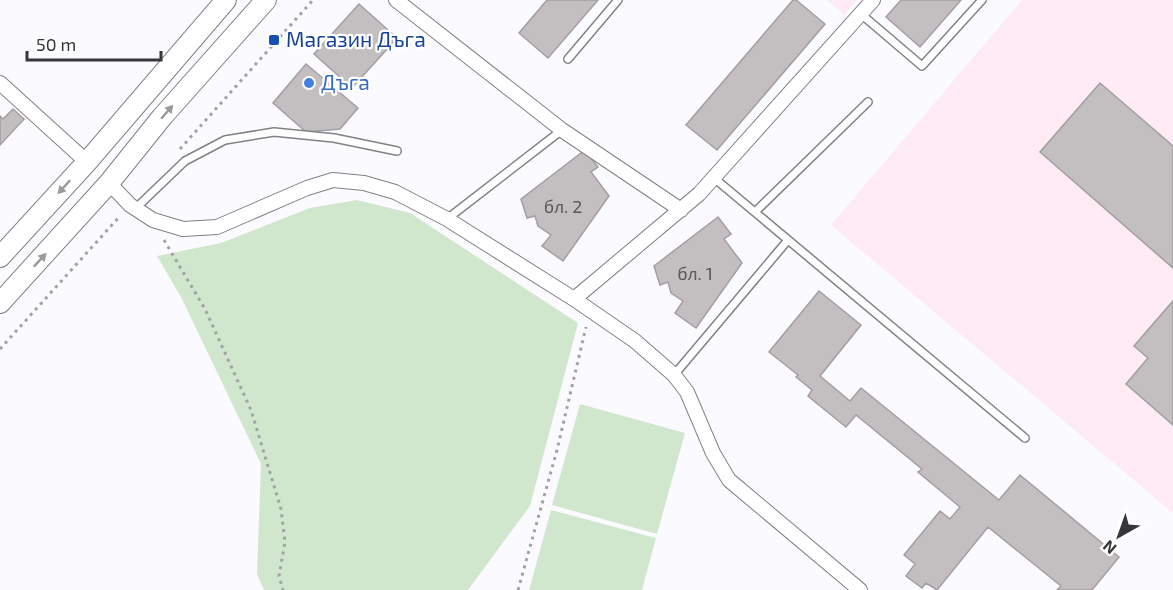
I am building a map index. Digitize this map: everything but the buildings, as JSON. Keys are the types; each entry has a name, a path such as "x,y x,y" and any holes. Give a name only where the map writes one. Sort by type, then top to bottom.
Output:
{"main road":[{"path":"0,257 87,162 226,0"},
{"path":"0,303 109,183 162,117 266,0"},
{"path":"87,162 109,183"}],"street":[{"path":"396,0 414,5 562,130 681,210"},
{"path":"574,299 699,194 873,0"},
{"path":"0,83 87,162"},
{"path":"109,183 135,208 153,220 183,229 217,227 307,188 333,180 364,183 395,192 447,219 574,299 634,341 674,375 687,392 713,453 729,480 860,590"}],"lane":[{"path":"568,59 618,0"},
{"path":"861,14 922,66 982,0"},
{"path":"755,212 868,102"},
{"path":"447,219 562,130"},
{"path":"135,208 185,161 225,140 274,132 334,138 397,151"},
{"path":"714,178 1025,438"},
{"path":"674,375 788,240"}],"path":[{"path":"153,220 205,309 250,410 281,509 285,542 279,576 283,590"},
{"path":"518,590 557,450 590,311"}],"shaded area":[{"path":"827,0 857,0 844,15"},
{"path":"1022,0 1173,0 1173,513 831,225"}],"green space":[{"path":"357,200 410,213 578,323 530,506 468,590 264,590 257,574 261,464 181,297 157,256 221,243 310,208"},
{"path":"580,404 685,433 657,534 552,505"},
{"path":"551,510 656,538 642,590 529,590"}],"place":[{"name":"Магазин Дъга","path":"274,40"},
{"name":"Дъга","path":"309,83"}]}
